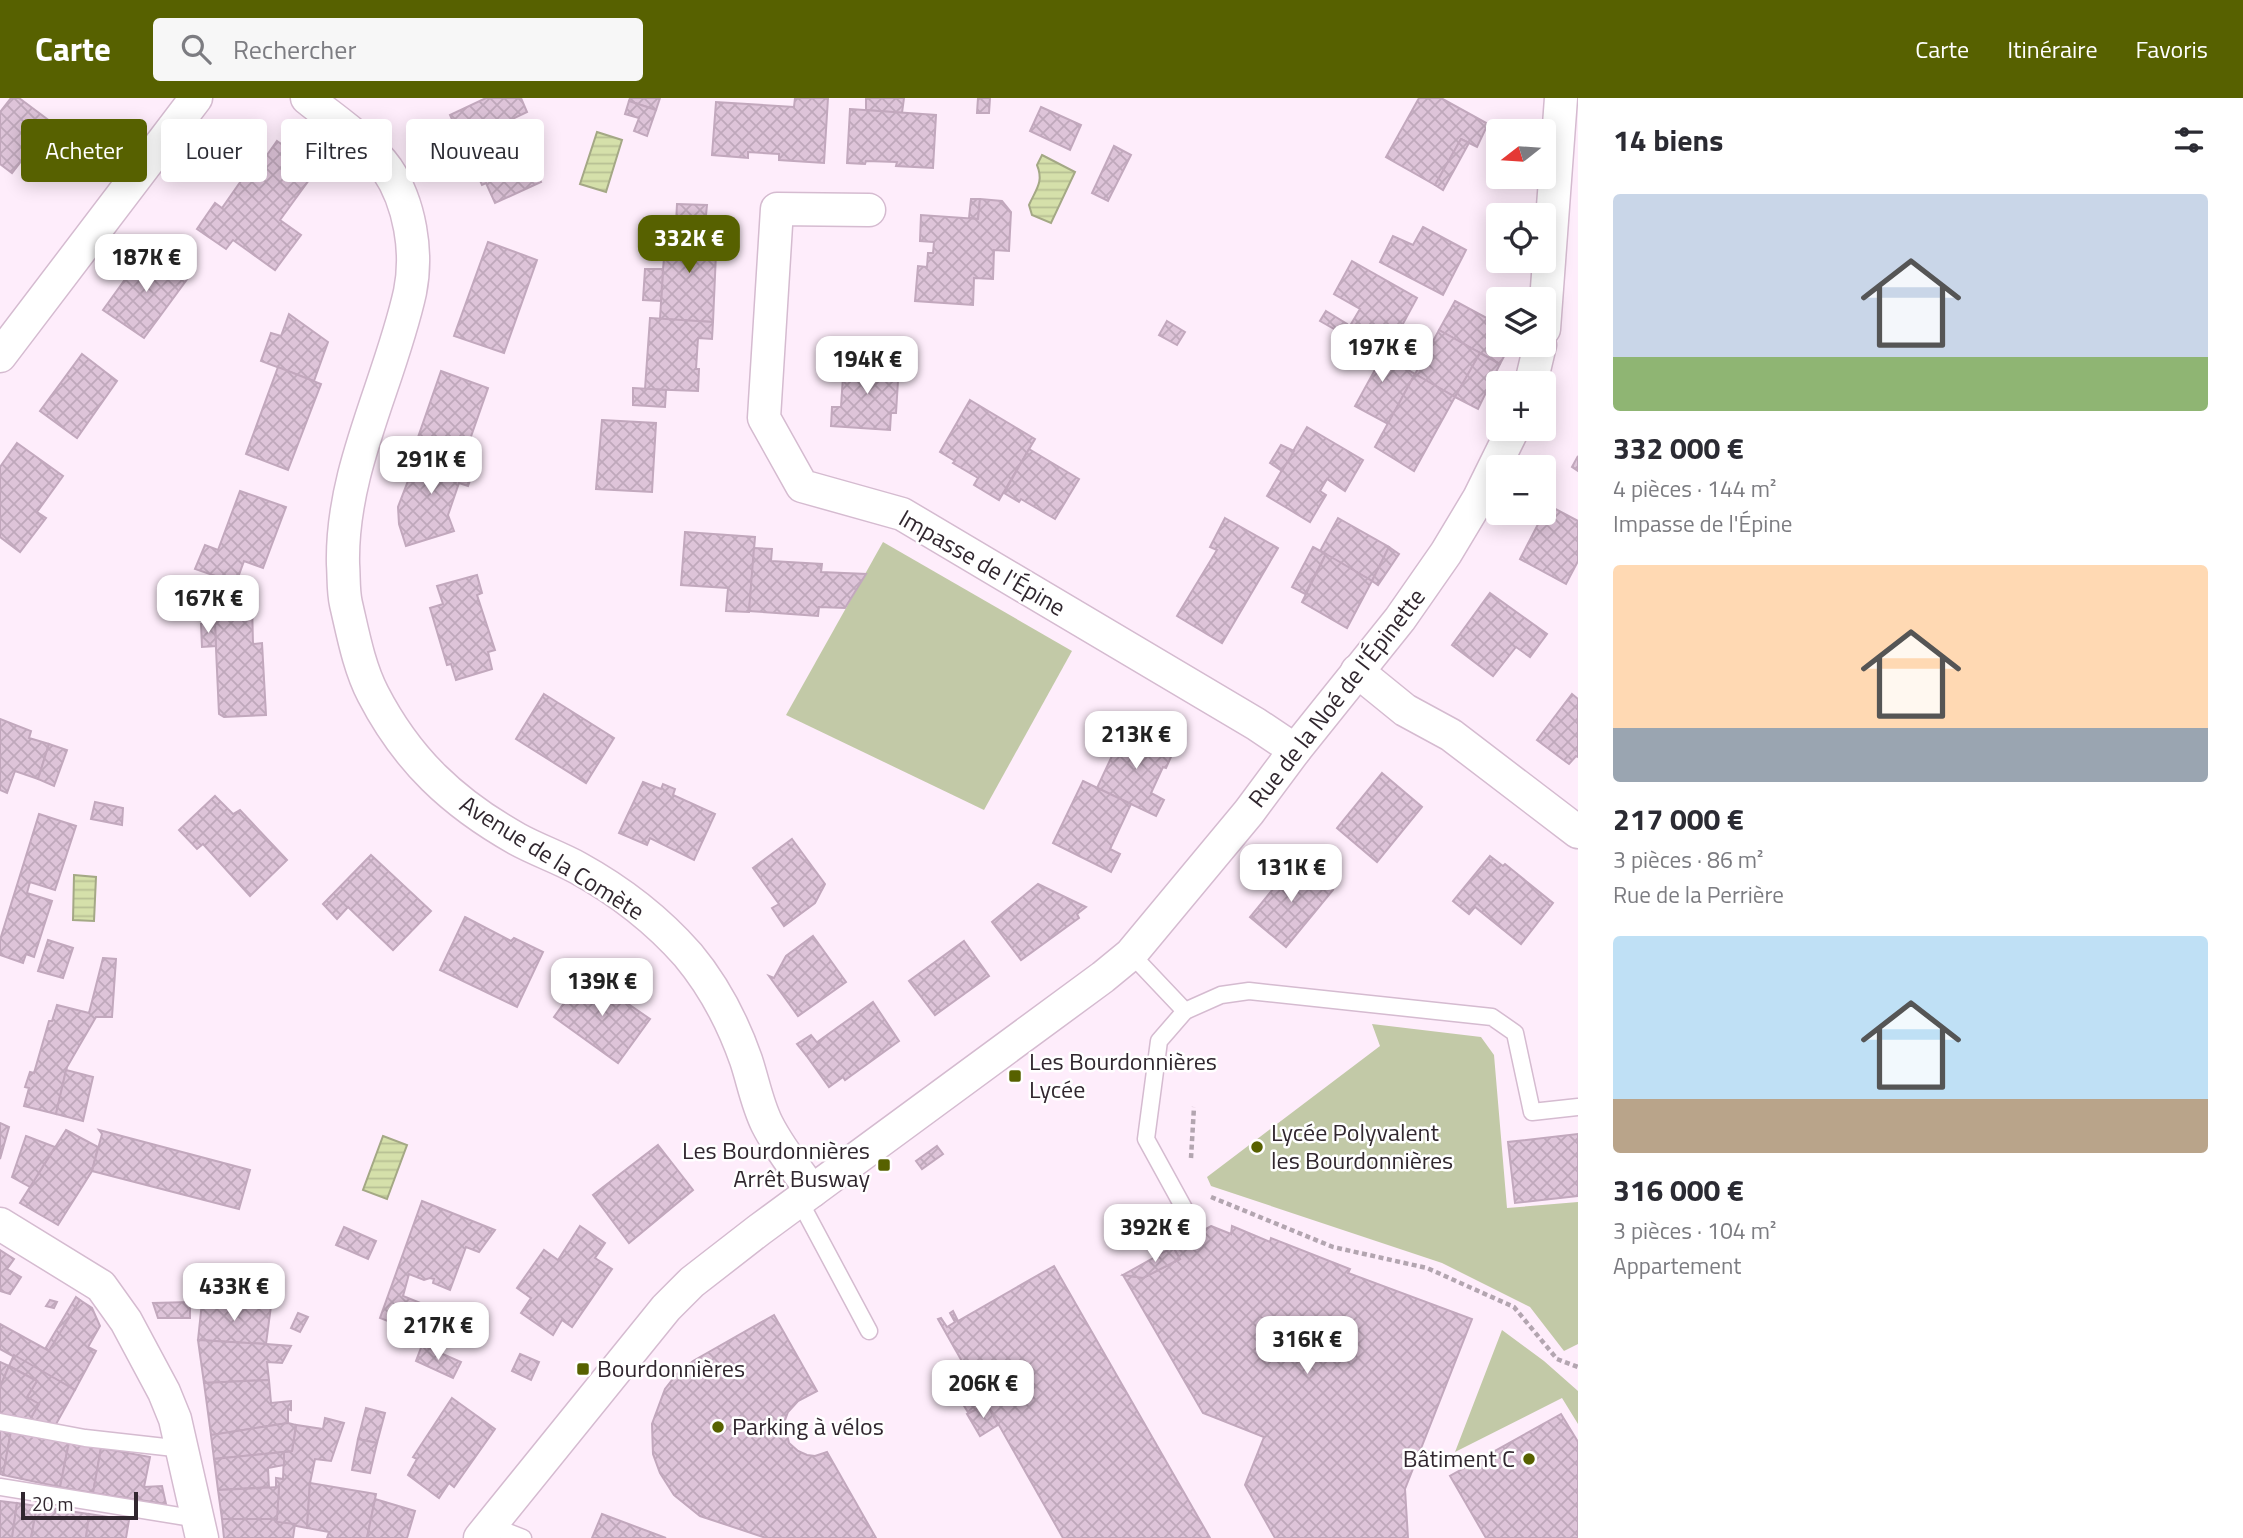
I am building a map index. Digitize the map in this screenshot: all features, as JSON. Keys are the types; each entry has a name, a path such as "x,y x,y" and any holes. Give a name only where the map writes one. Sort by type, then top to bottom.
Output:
{"street":[{"path":"0,356 195,98"},
{"name":"Avenue de la Comète","path":"307,98 361,141 387,170 406,210 413,244 410,290 348,495 343,547 344,598 356,646 372,692 397,734 426,772 474,813 519,841 579,869 624,898 666,932 690,958 724,1009 745,1056 765,1121 805,1195"},
{"path":"1547,287 1561,98"},
{"name":"Impasse de l'Épine","path":"869,210 778,209 764,418 802,486 902,514 1256,724 1295,750"},
{"name":"Rue de la Noé de l'Épinette","path":"485,1532 666,1308 692,1282 1131,954 1249,812 1400,619 1446,553 1479,498 1507,441"},
{"path":"1357,671 1405,710 1451,735 1578,832"},
{"path":"0,1224 101,1286 126,1321 164,1392 175,1419 200,1528"}],"lane":[{"path":"1131,954 1185,1011"},
{"path":"1191,1220 1146,1139 1159,1041 1185,1011 1222,995 1249,991 1492,1017 1515,1033 1532,1112 1578,1107"},
{"path":"805,1195 869,1331"},
{"path":"0,1422 85,1438 183,1449"},
{"path":"0,1487 200,1528"},
{"path":"485,1532 523,1538"}],"path":[{"path":"1194,1107 1189,1156 1195,1166"},
{"path":"1206,1188 1212,1199 1333,1247 1427,1268 1514,1307 1558,1359 1578,1367"}],"shaded area":[{"path":"597,132 622,140 606,192 580,184"},
{"path":"1042,155 1075,172 1051,223 1032,215 1029,205 1038,185 1040,176 1037,165"},
{"path":"883,542 1072,651 984,810 786,715"},
{"path":"74,875 96,877 94,921 73,920"},
{"path":"1372,1024 1481,1037 1494,1055 1507,1208 1578,1202 1578,1344 1564,1351 1530,1307 1442,1263 1211,1186 1207,1177 1380,1046"},
{"path":"383,1136 407,1145 387,1199 363,1190"},
{"path":"1502,1330 1544,1361 1578,1391 1578,1424 1562,1398 1455,1452"}],"building":[{"path":"11,98 19,98 47,119 21,119 21,161 12,173 0,164 0,112"},
{"path":"486,98 521,98 527,112 512,119 452,119 450,115"},
{"path":"630,98 660,98 656,110 629,101"},
{"path":"795,98 828,98 824,163 779,160 779,154 748,152 748,158 712,155 716,102 794,107"},
{"path":"866,98 904,98 902,113 866,110"},
{"path":"978,98 990,98 989,113 977,113"},
{"path":"1419,98 1441,98 1486,123 1477,147 1461,139 1435,185 1386,157"},
{"path":"629,101 656,110 647,136 634,131 639,118 625,114"},
{"path":"1041,107 1081,125 1070,150 1030,131"},
{"path":"850,109 936,115 933,168 896,166 897,162 847,163"},
{"path":"1461,139 1469,143 1443,190 1435,185"},
{"path":"277,141 281,144 281,182 308,182 280,220 301,235 275,270 233,240 226,249 197,229 215,203 222,208 240,182 267,182 267,155"},
{"path":"1114,146 1131,155 1108,201 1092,193"},
{"path":"481,182 541,182 495,203 486,183 482,185"},
{"path":"971,199 980,199 978,219 969,218"},
{"path":"980,199 1002,201 1011,212 1009,251 994,250 993,279 974,278 973,305 915,301 918,266 927,267 928,253 933,253 934,242 920,241 921,215 978,219"},
{"path":"677,204 707,205 705,225 676,224"},
{"path":"670,223 712,226 710,253 716,253 713,322 660,319 665,249 668,251"},
{"path":"1423,227 1466,250 1443,295 1380,262 1393,236 1413,245"},
{"path":"488,242 537,260 504,353 454,336"},
{"path":"147,249 188,278 144,338 103,310"},
{"path":"1352,261 1417,298 1399,331 1408,336 1394,362 1351,338 1355,332 1361,336 1364,331 1351,324 1360,309 1334,294"},
{"path":"645,269 663,269 661,301 643,300"},
{"path":"1455,301 1486,318 1486,356 1439,330"},
{"path":"1326,311 1347,324 1343,334 1320,321"},
{"path":"289,314 328,342 314,381 261,361 271,333 281,336"},
{"path":"650,318 713,322 712,339 698,338 698,391 645,389"},
{"path":"1167,321 1185,332 1177,345 1159,335"},
{"path":"1439,330 1480,353 1455,397 1415,374"},
{"path":"1351,338 1415,374 1388,424 1355,406 1376,368 1351,354 1354,348 1348,344"},
{"path":"848,343 898,346 897,364 847,362"},
{"path":"1480,353 1500,364 1497,371 1486,371 1486,393 1478,409 1455,397"},
{"path":"82,354 117,381 77,438 40,411"},
{"path":"1487,357 1504,357 1500,364"},
{"path":"844,361 899,365 896,413 891,413 890,430 831,426 832,407 841,407"},
{"path":"278,367 321,384 288,470 246,454"},
{"path":"441,371 488,388 462,462 415,446"},
{"path":"1415,374 1455,397 1414,471 1375,447"},
{"path":"633,388 666,390 665,407 633,405"},
{"path":"970,400 1035,439 999,500 974,485 978,478 940,452"},
{"path":"602,420 656,423 652,492 596,489"},
{"path":"1307,427 1363,460 1345,491 1327,479 1320,491 1326,495 1310,522 1267,496"},
{"path":"17,443 63,476 37,512 46,518 20,552 0,537 0,467"},
{"path":"1281,445 1294,451 1282,471 1270,463"},
{"path":"417,446 475,467 468,486 459,483 448,515 454,531 406,546 399,524 398,507 408,481 413,482 417,470 409,467"},
{"path":"1029,449 1079,479 1055,519 1021,499 1019,502 1004,493"},
{"path":"1578,456 1578,471 1572,467"},
{"path":"240,491 286,507 263,568 244,561 236,583 195,569 205,545 218,550"},
{"path":"1556,509 1578,521 1578,561 1566,584 1520,559 1538,525 1556,525"},
{"path":"1225,518 1278,548 1222,643 1177,616 1217,550 1210,547"},
{"path":"1338,518 1389,547 1372,581 1320,551"},
{"path":"685,532 755,537 749,612 726,611 728,588 681,585"},
{"path":"1313,547 1326,554 1305,594 1292,587"},
{"path":"1389,547 1399,554 1378,585 1372,581"},
{"path":"754,548 772,549 771,561 822,564 821,572 866,574 845,608 819,607 818,616 749,611"},
{"path":"1326,554 1372,581 1347,628 1302,602"},
{"path":"477,575 482,593 477,595 495,650 488,652 492,669 456,680 451,664 447,665 430,608 443,604 437,586"},
{"path":"1490,593 1547,634 1530,657 1516,647 1493,676 1452,645"},
{"path":"252,603 253,644 262,643 266,715 224,717 219,714 214,605"},
{"path":"201,624 215,624 216,646 202,647"},
{"path":"544,694 614,738 586,783 516,739"},
{"path":"1572,694 1578,699 1578,757 1569,764 1537,740"},
{"path":"0,719 31,731 29,738 49,744 38,779 15,771 7,793 0,790"},
{"path":"1126,726 1174,750 1151,793 1164,800 1156,816 1097,788"},
{"path":"49,744 67,750 54,786 38,779"},
{"path":"1382,773 1422,807 1377,862 1337,828"},
{"path":"1083,781 1131,804 1110,849 1120,854 1111,872 1053,843"},
{"path":"643,782 661,789 663,784 675,789 673,795 715,814 694,860 650,838 647,845 619,833"},
{"path":"215,796 233,814 240,810 287,860 250,896 203,844 197,849 179,830"},
{"path":"95,802 123,808 122,825 91,819"},
{"path":"39,814 76,826 55,890 30,882 27,893 52,901 34,957 26,954 23,963 0,955 0,940"},
{"path":"792,839 825,884 815,903 784,926 772,908 779,904 753,868"},
{"path":"371,855 431,911 393,950 348,907 337,919 323,904"},
{"path":"1490,856 1503,866 1505,864 1553,903 1521,944 1475,907 1469,914 1453,901"},
{"path":"1297,860 1333,890 1286,947 1250,917"},
{"path":"1038,884 1086,907 1077,914 1079,918 1021,960 992,922"},
{"path":"465,917 511,941 514,938 543,952 517,1007 440,970"},
{"path":"813,936 846,982 798,1016 769,976 774,978 786,956"},
{"path":"48,940 73,948 63,978 38,971"},
{"path":"964,941 989,976 935,1015 909,981"},
{"path":"103,958 116,959 112,1017 96,1017 67,1067 56,1114 24,1106 29,1088 25,1087 30,1072 34,1073 49,1021 52,1021 57,1005 89,1013"},
{"path":"585,974 650,1019 618,1063 554,1017"},
{"path":"873,1002 899,1041 845,1080 843,1077 829,1087 806,1055 819,1045 816,1043"},
{"path":"811,1035 819,1045 806,1055 797,1044"},
{"path":"66,1070 93,1077 83,1121 56,1114"},
{"path":"0,1123 9,1127 0,1159"},
{"path":"66,1130 98,1147 92,1171 58,1225 20,1203"},
{"path":"99,1130 250,1170 239,1209 92,1171 102,1134"},
{"path":"1578,1134 1578,1196 1515,1203 1508,1142"},
{"path":"26,1136 55,1147 30,1187 12,1177"},
{"path":"658,1145 693,1190 629,1243 593,1195"},
{"path":"937,1146 943,1154 922,1169 916,1161"},
{"path":"422,1201 495,1230 479,1252 466,1247 450,1290 433,1283 434,1279 424,1280 409,1274 403,1296 433,1308 423,1335 380,1318"},
{"path":"580,1226 605,1243 595,1258 612,1269 572,1327 562,1320 553,1335 521,1313 531,1298 517,1288 544,1250 558,1260"},
{"path":"1211,1226 1231,1234 1232,1226 1270,1242 1271,1238 1350,1269 1348,1273 1472,1319 1405,1489 1408,1538 1275,1538 1245,1485 1264,1437 1203,1413 1123,1275 1143,1278 1180,1259 1173,1247"},
{"path":"344,1227 376,1241 368,1259 336,1245"},
{"path":"1173,1247 1180,1259 1143,1278 1123,1275"},
{"path":"0,1250 14,1259 7,1269 21,1277 10,1294 0,1291"},
{"path":"1054,1266 1210,1538 1063,1538 987,1404 969,1414 958,1396 976,1386 938,1319 941,1318 947,1327 955,1322 950,1313 953,1311 958,1321"},
{"path":"76,1297 80,1300 49,1351 45,1349"},
{"path":"50,1300 57,1302 54,1308 46,1306"},
{"path":"80,1300 92,1308 100,1326 88,1347 96,1351 75,1390 0,1349 0,1324 49,1351"},
{"path":"190,1302 190,1318 158,1318 153,1303"},
{"path":"202,1302 271,1306 266,1344 198,1340"},
{"path":"298,1313 308,1317 300,1332 291,1328"},
{"name":"Parking à vélos","path":"774,1315 817,1391 798,1401 788,1412 784,1423 789,1443 807,1455 815,1456 827,1452 876,1538 766,1538 700,1516 674,1495 660,1473 653,1454 652,1424 665,1389 676,1375 693,1361"},
{"path":"198,1340 291,1346 282,1363 267,1362 269,1380 204,1383"},
{"path":"422,1345 461,1362 453,1378 416,1361"},
{"path":"520,1354 539,1362 531,1380 512,1371"},
{"path":"14,1355 75,1390 55,1426 29,1421 39,1404 27,1397 37,1381 9,1366"},
{"path":"0,1362 9,1366 0,1387"},
{"path":"9,1366 37,1381 27,1397 39,1404 29,1421 0,1414 0,1387"},
{"path":"269,1380 271,1403 291,1401 288,1423 211,1435 204,1383"},
{"path":"452,1398 495,1429 454,1487 449,1483 439,1498 408,1475 417,1459 413,1457"},
{"path":"987,1404 998,1425 980,1436 967,1414"},
{"path":"366,1408 385,1413 377,1443 358,1439"},
{"name":"Bâtiment C","path":"1561,1414 1578,1442 1578,1538 1486,1538 1450,1476"},
{"path":"325,1418 344,1423 331,1461 315,1459 310,1483 307,1528 276,1522 279,1487 276,1488 276,1478 283,1479 284,1452 292,1451 296,1425 323,1429"},
{"path":"288,1423 296,1425 292,1451 214,1459 211,1435"},
{"path":"0,1429 11,1431 3,1475 0,1474"},
{"path":"11,1431 69,1442 60,1487 3,1475"},
{"path":"358,1439 377,1443 370,1473 352,1470"},
{"path":"69,1442 101,1448 93,1493 60,1487"},
{"path":"101,1448 150,1457 144,1487 162,1486 166,1504 93,1493"},
{"path":"284,1452 284,1465 268,1468 269,1487 218,1490 214,1459"},
{"path":"310,1483 376,1494 367,1538 327,1538 329,1532 307,1528"},
{"path":"279,1487 277,1519 222,1519 218,1490"},
{"path":"375,1499 415,1511 407,1538 367,1538"},
{"path":"0,1501 17,1503 12,1538 0,1538"},
{"path":"17,1503 37,1506 31,1538 12,1538"},
{"path":"37,1506 89,1514 86,1538 31,1538"},
{"path":"89,1514 129,1520 126,1538 86,1538"},
{"path":"602,1514 666,1538 592,1538"},
{"path":"222,1519 277,1519 276,1522 295,1524 293,1538 224,1538"}],"place":[{"name":"Les Bourdonnières Lycée","path":"1015,1076"},
{"name":"Lycée Polyvalent les Bourdonnières","path":"1257,1147"},
{"name":"Les Bourdonnières Arrêt Busway","path":"884,1165"},
{"name":"Bourdonnières","path":"583,1369"},
{"name":"Parking à vélos","path":"718,1427"},
{"name":"Bâtiment C","path":"1529,1459"}]}
